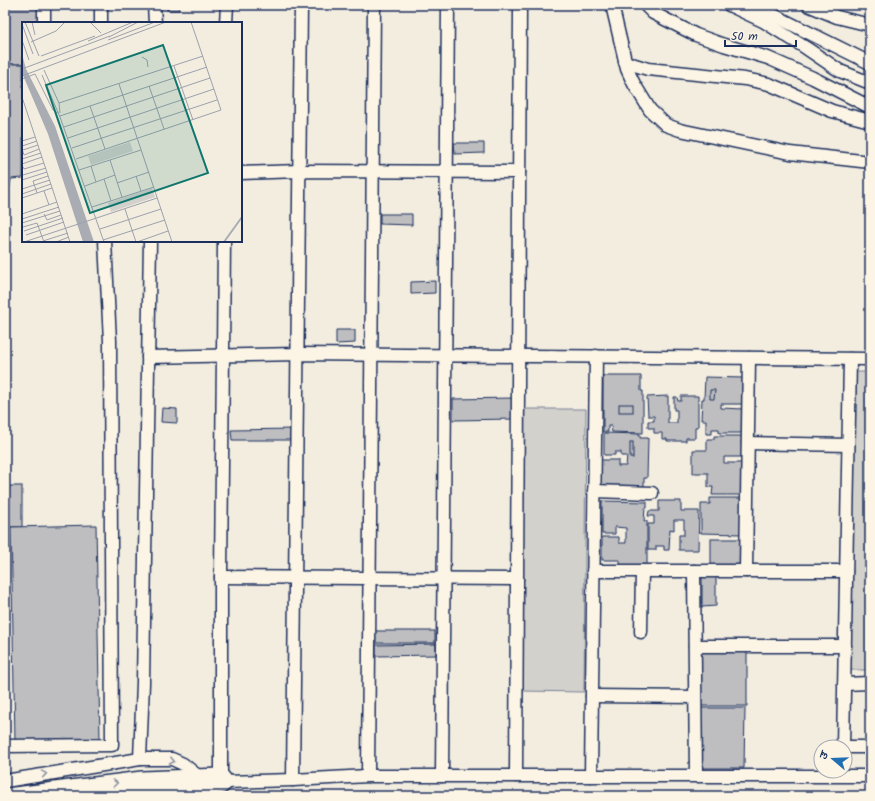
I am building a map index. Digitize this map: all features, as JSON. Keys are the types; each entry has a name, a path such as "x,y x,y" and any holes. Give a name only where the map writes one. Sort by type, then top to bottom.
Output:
{"main road":[{"path":"7,796 142,779 196,787"},
{"path":"99,796 196,787 223,781"}],"street":[{"path":"44,5 44,22"},
{"path":"101,5 101,22"},
{"path":"154,5 155,22"},
{"path":"226,22 227,5"},
{"path":"293,780 301,5"},
{"path":"368,776 374,5"},
{"path":"442,776 448,5"},
{"path":"516,776 520,5"},
{"path":"612,5 626,69 650,110 666,125 680,130 790,152 870,162"},
{"path":"645,5 653,13 696,35 768,58 870,106"},
{"path":"729,5 763,21 840,71 870,83"},
{"path":"753,5 870,63"},
{"path":"808,5 836,17 868,26"},
{"path":"625,62 648,69 746,79 769,84 832,111 870,121"},
{"path":"242,173 299,171 519,172"},
{"path":"5,746 112,745 110,341 105,242"},
{"path":"140,759 143,683 150,242"},
{"path":"224,242 221,577 223,781 293,780 368,776 813,774"},
{"path":"148,357 223,354 371,354 870,359"},
{"path":"591,776 596,356"},
{"path":"746,571 748,358"},
{"path":"843,739 850,358"},
{"path":"748,443 848,445"},
{"path":"594,491 652,493"},
{"path":"594,571 846,571"},
{"path":"641,632 642,571"},
{"path":"694,571 696,776"},
{"path":"221,577 517,579"},
{"path":"695,646 845,646"},
{"path":"844,684 870,683"},
{"path":"592,696 695,696"},
{"path":"853,747 870,747"},
{"path":"5,781 140,759 172,760 183,764 196,787"},
{"path":"853,775 870,776"}],"shaded area":[{"path":"853,372 870,372 870,670 849,670"},
{"path":"523,409 586,409 584,692 521,691"}],"building":[{"path":"5,5 39,5 39,22 22,22 22,64 5,64"},
{"path":"167,5 179,5 179,10 167,10"},
{"path":"5,64 22,64 22,178 11,179 5,215"},
{"path":"454,143 484,143 484,153 455,154"},
{"path":"380,214 412,214 412,225 380,224"},
{"path":"435,281 435,293 411,294 411,282"},
{"path":"336,330 355,330 355,343 336,344"},
{"path":"603,376 641,376 641,391 643,391 643,433 612,432 611,426 608,426 608,432 603,432"},
{"path":"705,377 743,378 743,404 721,404 721,408 743,409 743,433 719,433 719,429 712,429 712,434 706,434 706,420 701,420"},
{"path":"710,390 715,390 714,399 710,399"},
{"path":"668,396 668,423 677,423 677,410 674,410 674,397 677,397 678,401 681,401 681,396 698,396 698,427 695,427 695,438 686,438 686,441 667,441 667,439 662,439 662,433 654,433 654,428 648,428 648,421 654,421 654,416 648,416 647,397"},
{"path":"514,398 514,419 453,420 453,399"},
{"path":"619,404 633,404 633,412 619,412"},
{"path":"162,408 177,409 177,423 161,422"},
{"path":"294,429 293,440 232,440 231,430"},
{"path":"604,433 640,434 640,438 648,438 647,478 644,478 644,491 609,491 609,485 601,485 601,460 618,460 618,466 626,466 627,456 621,456 621,452 615,452 615,455 604,455"},
{"path":"714,436 745,436 745,457 724,457 724,463 745,463 744,495 712,495 713,487 708,487 708,473 693,473 693,450 707,450 707,439 714,439"},
{"path":"630,442 633,442 633,458 630,458"},
{"path":"5,486 22,486 22,527 5,527"},
{"path":"710,498 741,498 741,534 701,533 701,504 710,504"},
{"path":"602,501 647,502 644,521 647,521 647,569 620,569 620,560 602,560 602,537 619,537 619,543 626,543 626,528 615,527 615,534 602,534"},
{"path":"659,501 681,501 681,511 699,511 698,550 679,550 679,535 684,535 684,520 674,520 674,530 670,529 669,550 664,550 664,546 656,546 656,550 648,550 648,524 654,524 654,516 648,516 649,511 659,511"},
{"path":"96,525 100,740 15,741 11,527"},
{"path":"711,539 743,539 743,568 711,568"},
{"path":"702,577 716,577 716,606 702,607"},
{"path":"375,631 435,631 435,643 375,643"},
{"path":"436,644 436,655 376,656 376,645"},
{"path":"699,651 747,652 747,706 698,706"},
{"path":"701,708 745,708 744,768 700,768"}]}
